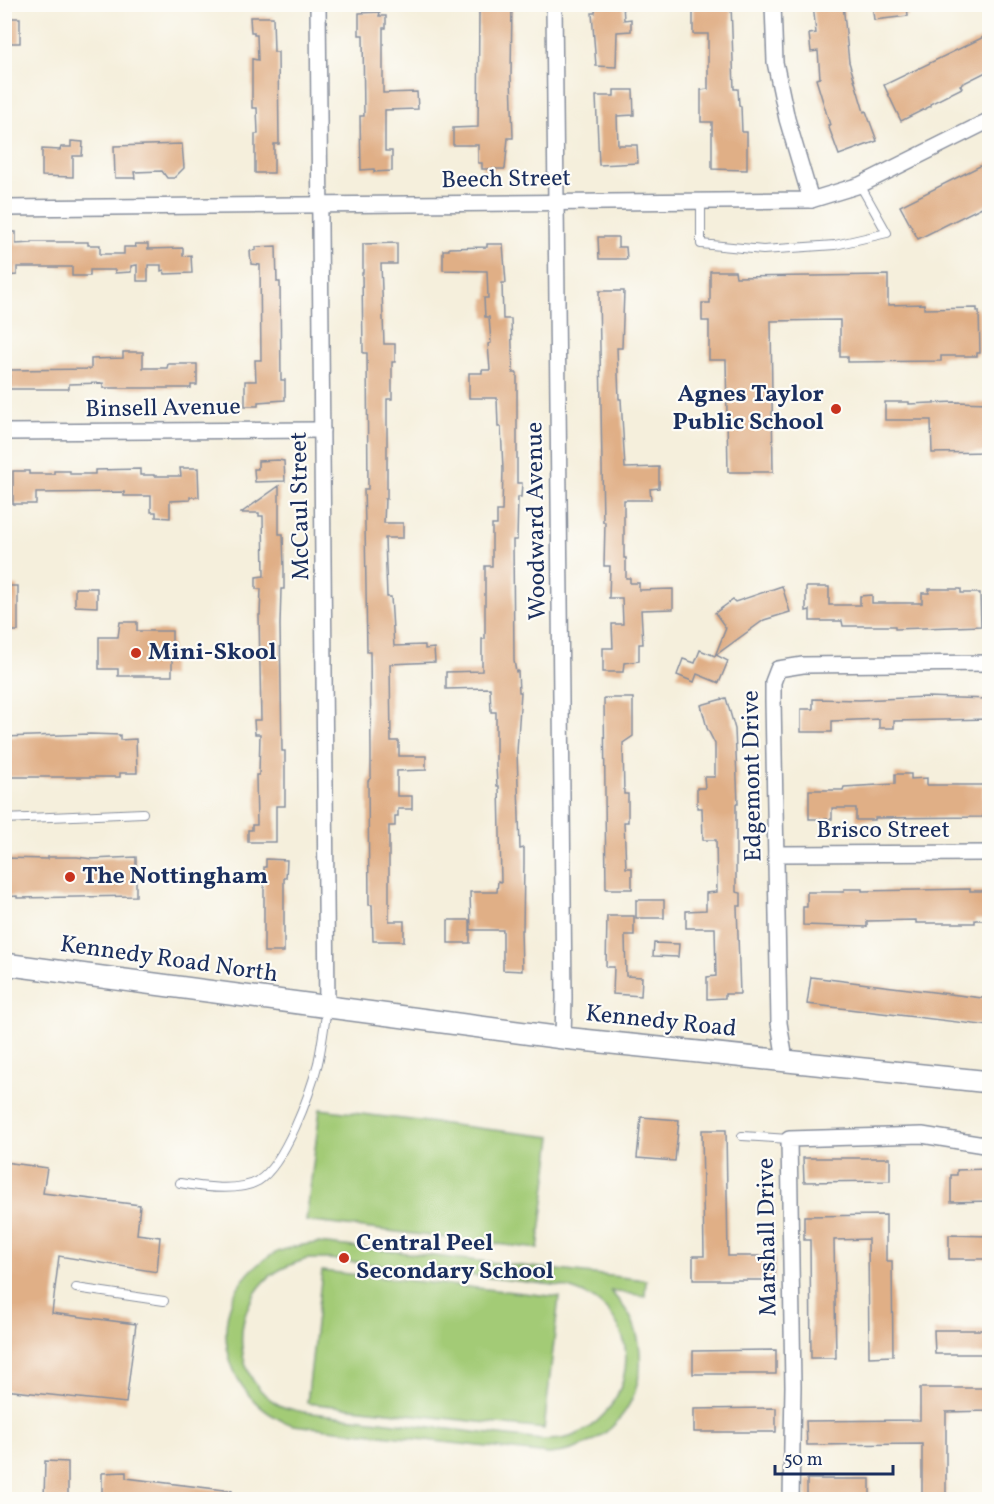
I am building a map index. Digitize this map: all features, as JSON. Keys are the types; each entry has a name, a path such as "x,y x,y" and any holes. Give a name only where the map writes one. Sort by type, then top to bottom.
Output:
{"main road":[{"name":"Kennedy Road North","path":"4,964 327,1007"},
{"name":"Kennedy Road","path":"327,1007 563,1038 990,1082"}],"street":[{"name":"McCaul Street","path":"318,4 327,1007"},
{"name":"Woodward Avenue","path":"554,4 563,1038"},
{"path":"773,4 775,62 787,119 811,200"},
{"name":"Beech Street","path":"4,208 811,200 860,185 990,120"},
{"name":"Binsell Avenue","path":"4,432 322,430"},
{"name":"Edgemont Drive","path":"785,1060 779,1023 773,700 773,681 778,669 802,665 990,663"},
{"name":"Brisco Street","path":"777,854 990,853"},
{"name":"Marshall Drive","path":"791,1500 793,1386 789,1139 922,1135 990,1146"}],"lane":[{"path":"701,201 701,244 763,250 835,245 887,233 860,185"},
{"path":"4,819 143,813"},
{"path":"180,1183 200,1186 242,1186 257,1182 273,1168 286,1149 312,1083 327,1007"},
{"path":"742,1136 789,1139"},
{"path":"76,1288 164,1301"}],"green space":[{"path":"320,1109 552,1137 538,1249 306,1221"},
{"path":"318,1243 646,1280 645,1296 611,1291 632,1320 640,1349 640,1371 635,1393 625,1412 611,1428 593,1441 573,1450 549,1454 293,1425 268,1413 249,1395 235,1374 228,1350 226,1325 232,1301 245,1278 265,1259 290,1248","holes":["307,1259 329,1259 561,1286 586,1295 599,1303 614,1319 623,1337 626,1357 624,1378 616,1397 605,1414 589,1428 567,1438 549,1440 303,1412 281,1406 265,1395 253,1381 246,1365 242,1347 242,1329 246,1311 254,1295 275,1273"]},
{"path":"322,1271 559,1297 544,1429 307,1403"}],"building":[{"path":"497,4 512,4 513,138 508,138 505,169 482,169 482,163 478,163 478,145 453,145 453,128 478,127 479,10 480,6 497,6"},
{"path":"596,4 623,4 624,20 631,19 631,31 617,32 616,67 596,66 592,13 595,13"},
{"path":"693,4 731,4 734,89 738,89 742,132 747,132 747,170 712,169 712,122 701,122 701,90 708,89 708,34 693,34"},
{"path":"813,4 843,4 849,62 864,112 866,111 877,141 839,155 828,125 830,125 816,79 820,78 818,51 811,52 809,34 816,33"},
{"path":"872,4 907,4 908,16 874,20"},
{"path":"380,12 379,16 386,16 386,28 383,28 383,93 417,92 418,109 385,110 385,151 392,151 392,171 374,172 374,169 361,170 360,116 364,116 363,35 359,35 359,13"},
{"path":"250,17 273,17 274,52 278,52 279,144 274,144 274,173 255,173 255,134 258,134 257,108 252,108 252,59 258,60 257,35 251,32"},
{"path":"4,18 20,18 20,43 4,43"},
{"path":"990,34 990,70 960,85 962,88 930,104 931,106 901,121 884,85"},
{"path":"614,90 633,90 634,115 617,116 618,145 637,145 638,163 599,165 596,96 614,96"},
{"path":"71,141 83,142 82,156 73,156 73,177 42,176 42,149 60,150 61,147 71,147"},
{"path":"182,144 184,168 174,178 167,178 162,171 134,172 135,178 115,178 114,146"},
{"path":"990,161 990,203 918,239 900,206"},
{"path":"4,232 16,232 16,244 88,242 88,245 100,245 100,254 124,254 124,247 136,247 135,244 148,244 148,249 183,248 183,256 191,255 192,273 165,274 164,270 161,271 161,265 148,265 148,281 137,281 137,265 131,266 131,272 90,270 90,276 72,276 72,267 17,267 17,275 4,276"},
{"path":"598,237 618,237 618,247 626,247 627,259 599,259"},
{"path":"397,243 397,264 381,264 384,344 395,344 395,362 392,362 392,399 387,399 387,499 385,499 384,523 403,523 403,538 385,538 387,597 391,597 394,646 425,645 425,649 434,648 435,662 390,664 391,741 399,741 399,756 426,756 426,770 397,771 397,796 412,796 412,809 398,809 395,826 389,826 389,921 404,921 404,941 373,941 372,905 369,905 370,652 367,652 364,489 368,489 367,353 363,353 362,273 363,244"},
{"path":"487,244 503,244 506,283 502,283 503,319 511,319 513,373 517,373 517,483 522,483 521,497 518,497 517,540 513,540 514,660 516,672 518,671 519,692 521,692 517,752 520,849 524,848 522,971 503,970 503,930 471,930 470,892 497,892 498,881 501,882 496,712 491,712 490,688 446,689 446,672 482,671 482,639 485,639 485,566 492,566 492,525 497,525 497,511 502,511 503,469 497,398 469,398 469,373 482,373 482,370 490,370 489,317 485,317 484,298 488,298 487,271 443,270 443,250 487,247"},
{"path":"276,246 277,282 280,282 281,380 285,380 285,400 258,402 258,406 245,406 245,381 256,381 255,360 261,360 260,265 251,264 250,251 256,250 256,247"},
{"path":"710,271 735,271 736,277 888,275 888,305 924,304 924,309 977,308 980,353 977,353 977,356 941,356 941,361 848,362 848,357 840,357 840,320 771,321 773,472 728,472 726,360 709,360 709,321 702,321 702,303 710,303"},
{"path":"599,291 624,291 622,348 617,348 625,468 659,467 659,488 650,489 651,500 624,500 626,578 630,578 630,583 639,583 639,590 673,589 673,609 641,610 643,644 639,644 639,661 624,663 623,672 603,672 603,648 613,648 612,624 623,624 622,598 609,598 610,566 604,566"},
{"path":"123,352 143,352 143,368 167,368 168,364 197,364 197,385 191,385 191,388 103,388 103,383 69,384 69,389 9,389 10,370 91,369 91,359 123,358"},
{"path":"885,402 990,403 990,452 932,453 931,420 885,420"},
{"path":"258,461 284,461 285,481 255,482 254,469 258,469"},
{"path":"180,468 198,468 199,497 170,501 170,518 156,517 156,512 151,512 151,496 124,496 124,492 36,493 36,504 13,504 13,471 29,471 29,474 54,474 54,471 70,471 70,474 95,474 95,470 140,469 140,475 181,476"},
{"path":"279,486 279,534 283,534 284,570 280,625 285,806 276,806 276,842 248,842 248,830 252,830 252,825 257,825 256,775 259,775 260,734 255,734 254,720 261,720 259,615 261,589 256,589 256,577 264,576 263,516 259,516 259,513 241,513"},
{"path":"4,586 18,586 18,631 4,631"},
{"path":"782,586 790,612 764,620 716,655 728,661 719,683 697,674 694,682 677,675 683,659 695,663 700,650 715,656 726,628 715,613 733,600 735,602"},
{"path":"806,587 829,587 829,605 860,605 860,596 872,595 872,603 922,603 922,593 929,593 929,589 961,589 961,593 980,593 981,626 895,629 895,626 843,626 842,621 810,621 810,610 806,611"},
{"path":"75,588 97,588 97,607 75,606"},
{"name":"Mini-Skool","path":"120,622 137,622 137,631 172,631 172,676 118,676 118,669 99,669 99,637 118,637"},
{"path":"926,697 990,699 990,719 894,721 894,728 879,728 879,719 832,721 832,732 801,732 801,709 813,709 813,699 860,700"},
{"path":"604,698 633,698 633,736 623,743 624,794 628,794 628,822 624,822 626,868 632,868 632,889 606,889"},
{"path":"726,698 735,729 738,804 736,804 736,892 741,893 741,906 737,906 740,994 725,994 725,998 707,999 707,977 716,976 715,928 686,928 686,911 706,910 706,893 717,892 716,840 703,840 702,808 697,808 697,788 705,788 704,777 715,777 715,744 707,728 701,705"},
{"path":"120,735 120,740 136,739 137,773 120,773 120,777 4,777 4,737"},
{"path":"895,774 911,774 911,779 927,778 927,785 983,785 983,817 856,820 856,808 832,808 832,819 809,819 809,790 843,790 844,787 895,784"},
{"name":"The Nottingham","path":"48,857 92,859 136,857 136,896 4,897 4,858 48,859"},
{"path":"266,859 287,860 286,878 284,878 284,952 264,952 264,867 266,867"},
{"path":"844,889 990,891 990,920 975,920 975,923 916,923 916,920 867,921 867,927 803,925 803,907 807,907 807,892 844,892"},
{"path":"636,900 664,900 664,918 636,918"},
{"path":"607,916 634,916 634,935 625,935 626,976 642,977 641,996 613,994 614,967 606,967"},
{"path":"448,920 470,920 470,943 448,943"},
{"path":"654,943 679,944 678,957 653,956"},
{"path":"811,977 990,999 990,1026 807,1004"},
{"path":"641,1117 679,1120 675,1161 637,1158"},
{"path":"702,1130 726,1130 728,1256 775,1256 775,1280 693,1280 693,1256 704,1256"},
{"path":"803,1158 890,1158 890,1181 804,1182"},
{"path":"4,1162 47,1168 43,1193 140,1205 137,1234 160,1237 157,1272 59,1256 52,1313 136,1324 126,1403 4,1390"},
{"path":"990,1169 990,1201 951,1202 951,1175 957,1175 957,1170"},
{"path":"886,1215 886,1261 892,1261 893,1356 869,1357 868,1239 834,1240 836,1358 811,1358 810,1240 804,1240 804,1216"},
{"path":"949,1235 990,1236 990,1259 949,1259"},
{"path":"934,1330 990,1330 990,1354 935,1354"},
{"path":"776,1350 776,1374 693,1374 693,1351"},
{"path":"920,1388 990,1388 990,1411 946,1412 946,1498 922,1498 922,1444 807,1445 806,1421 920,1420"},
{"path":"776,1408 776,1432 694,1432 694,1409"},
{"path":"45,1461 68,1462 68,1500 44,1500"},
{"path":"126,1472 126,1478 232,1491 231,1500 102,1500 102,1473"},
{"path":"807,1479 870,1479 870,1500 807,1500"}],"place":[{"name":"Agnes Taylor Public School","path":"836,409"},
{"name":"Mini-Skool","path":"136,653"},
{"name":"The Nottingham","path":"70,877"},
{"name":"Central Peel Secondary School","path":"344,1258"}]}
